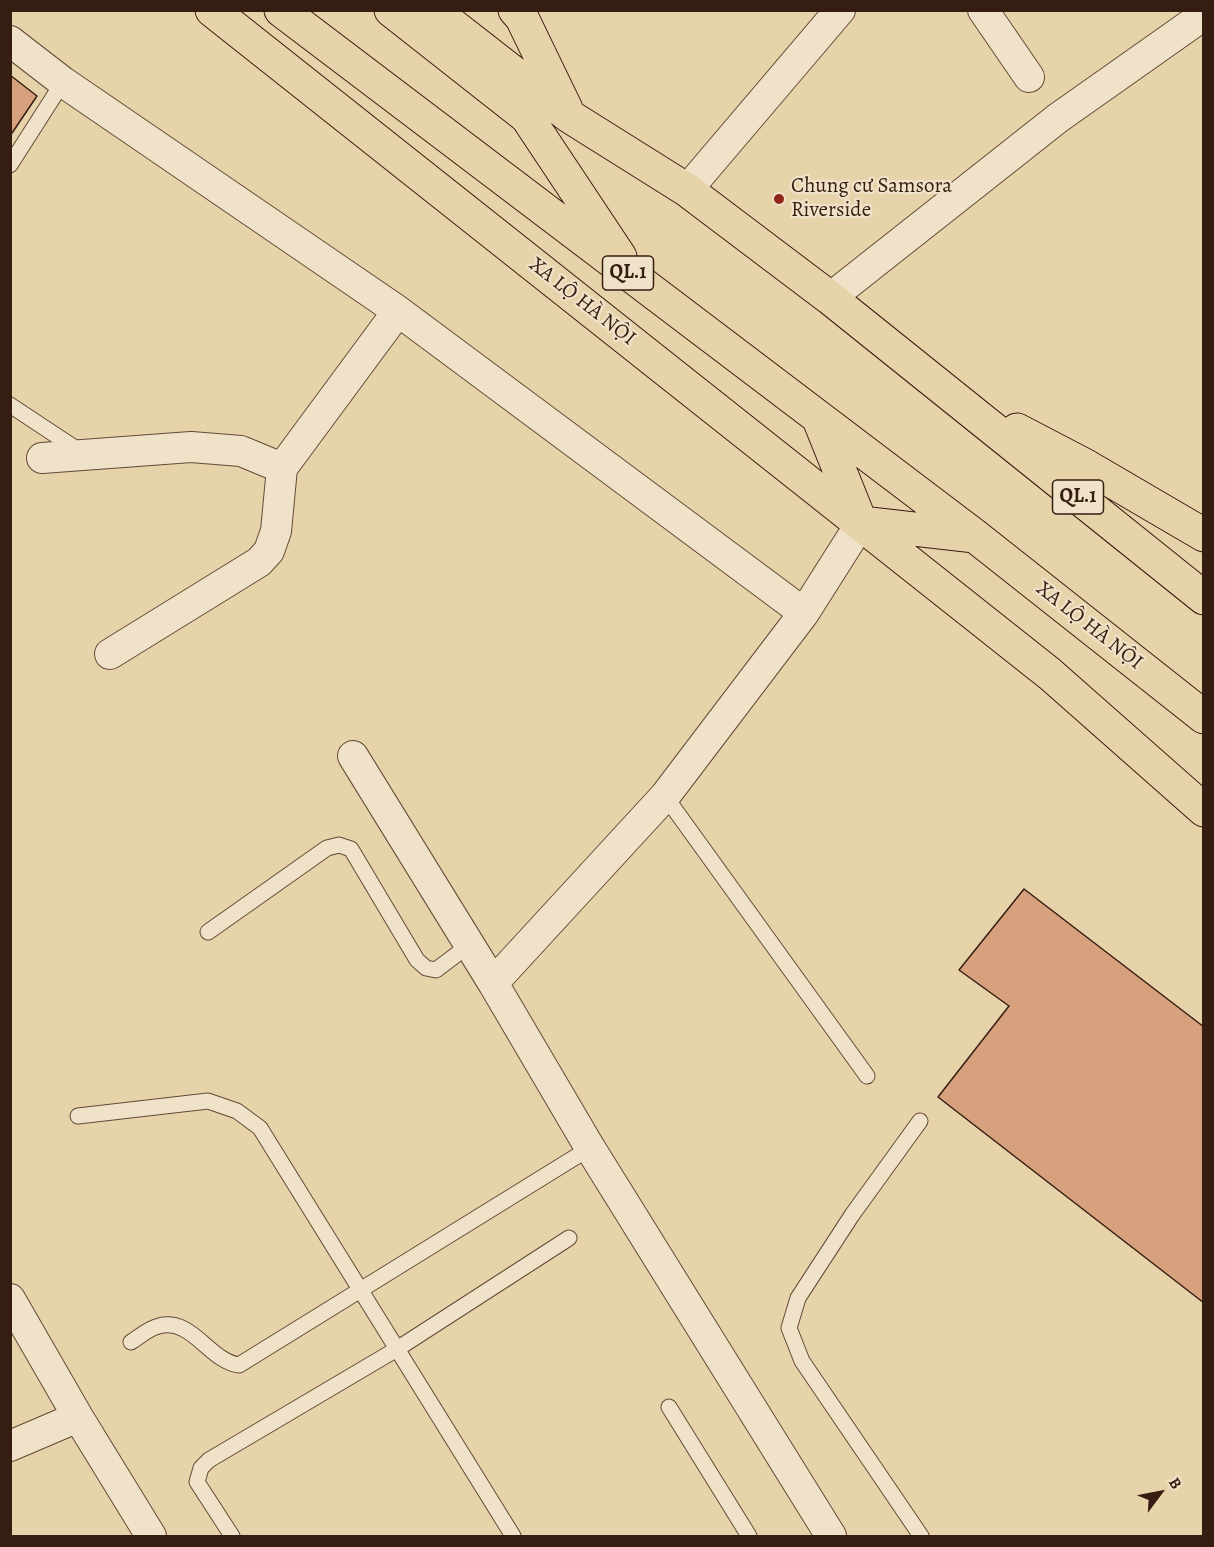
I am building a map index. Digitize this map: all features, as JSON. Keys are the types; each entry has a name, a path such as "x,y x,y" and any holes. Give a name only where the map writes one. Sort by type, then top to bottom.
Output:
{"highway":[{"name":"XA LỘ HÀ NỘI","path":"212,10 1050,674 1203,810"},
{"name":"XA LỘ HÀ NỘI","path":"281,10 975,537 1203,717"},
{"name":"XA LỘ HÀ NỘI","path":"391,10 527,117 634,278"},
{"name":"QL.1","path":"433,10 569,117 687,190 830,298 1203,598"},
{"path":"514,10 522,18 569,117"},
{"path":"952,396 1198,524"},
{"path":"818,417 861,523 975,537"}],"street":[{"path":"687,190 840,10"},
{"path":"983,10 1029,76"},
{"path":"830,298 1058,118 1203,15"},
{"path":"10,41 63,82 398,311 804,613"},
{"path":"110,654 259,562 269,551 276,531 282,468 398,311"},
{"path":"42,458 191,447 242,451 282,468"},
{"path":"493,983 666,796 804,613 861,523"},
{"path":"353,756 827,1535"},
{"path":"10,1299 78,1418 151,1536"},
{"path":"10,1446 78,1418"}],"lane":[{"path":"10,165 63,82"},
{"path":"10,405 86,455"},
{"path":"666,796 867,1076"},
{"path":"208,932 327,848 339,845 351,849 417,960 426,968 436,970 469,945"},
{"path":"78,1116 208,1101 237,1111 260,1128 513,1536"},
{"path":"920,1121 852,1215 798,1298 789,1328 802,1361 921,1536"},
{"path":"130,1342 156,1326 171,1324 197,1337 229,1364 239,1365 590,1148"},
{"path":"232,1536 197,1482 201,1468 209,1460 397,1349 569,1238"},
{"path":"669,1407 749,1536"}],"building":[{"path":"10,75 37,96 10,136"},
{"path":"1024,889 1204,1027 1204,1303 938,1097 1009,1006 959,970"}],"place":[{"name":"Chung cư Samsora Riverside","path":"779,199"}]}
